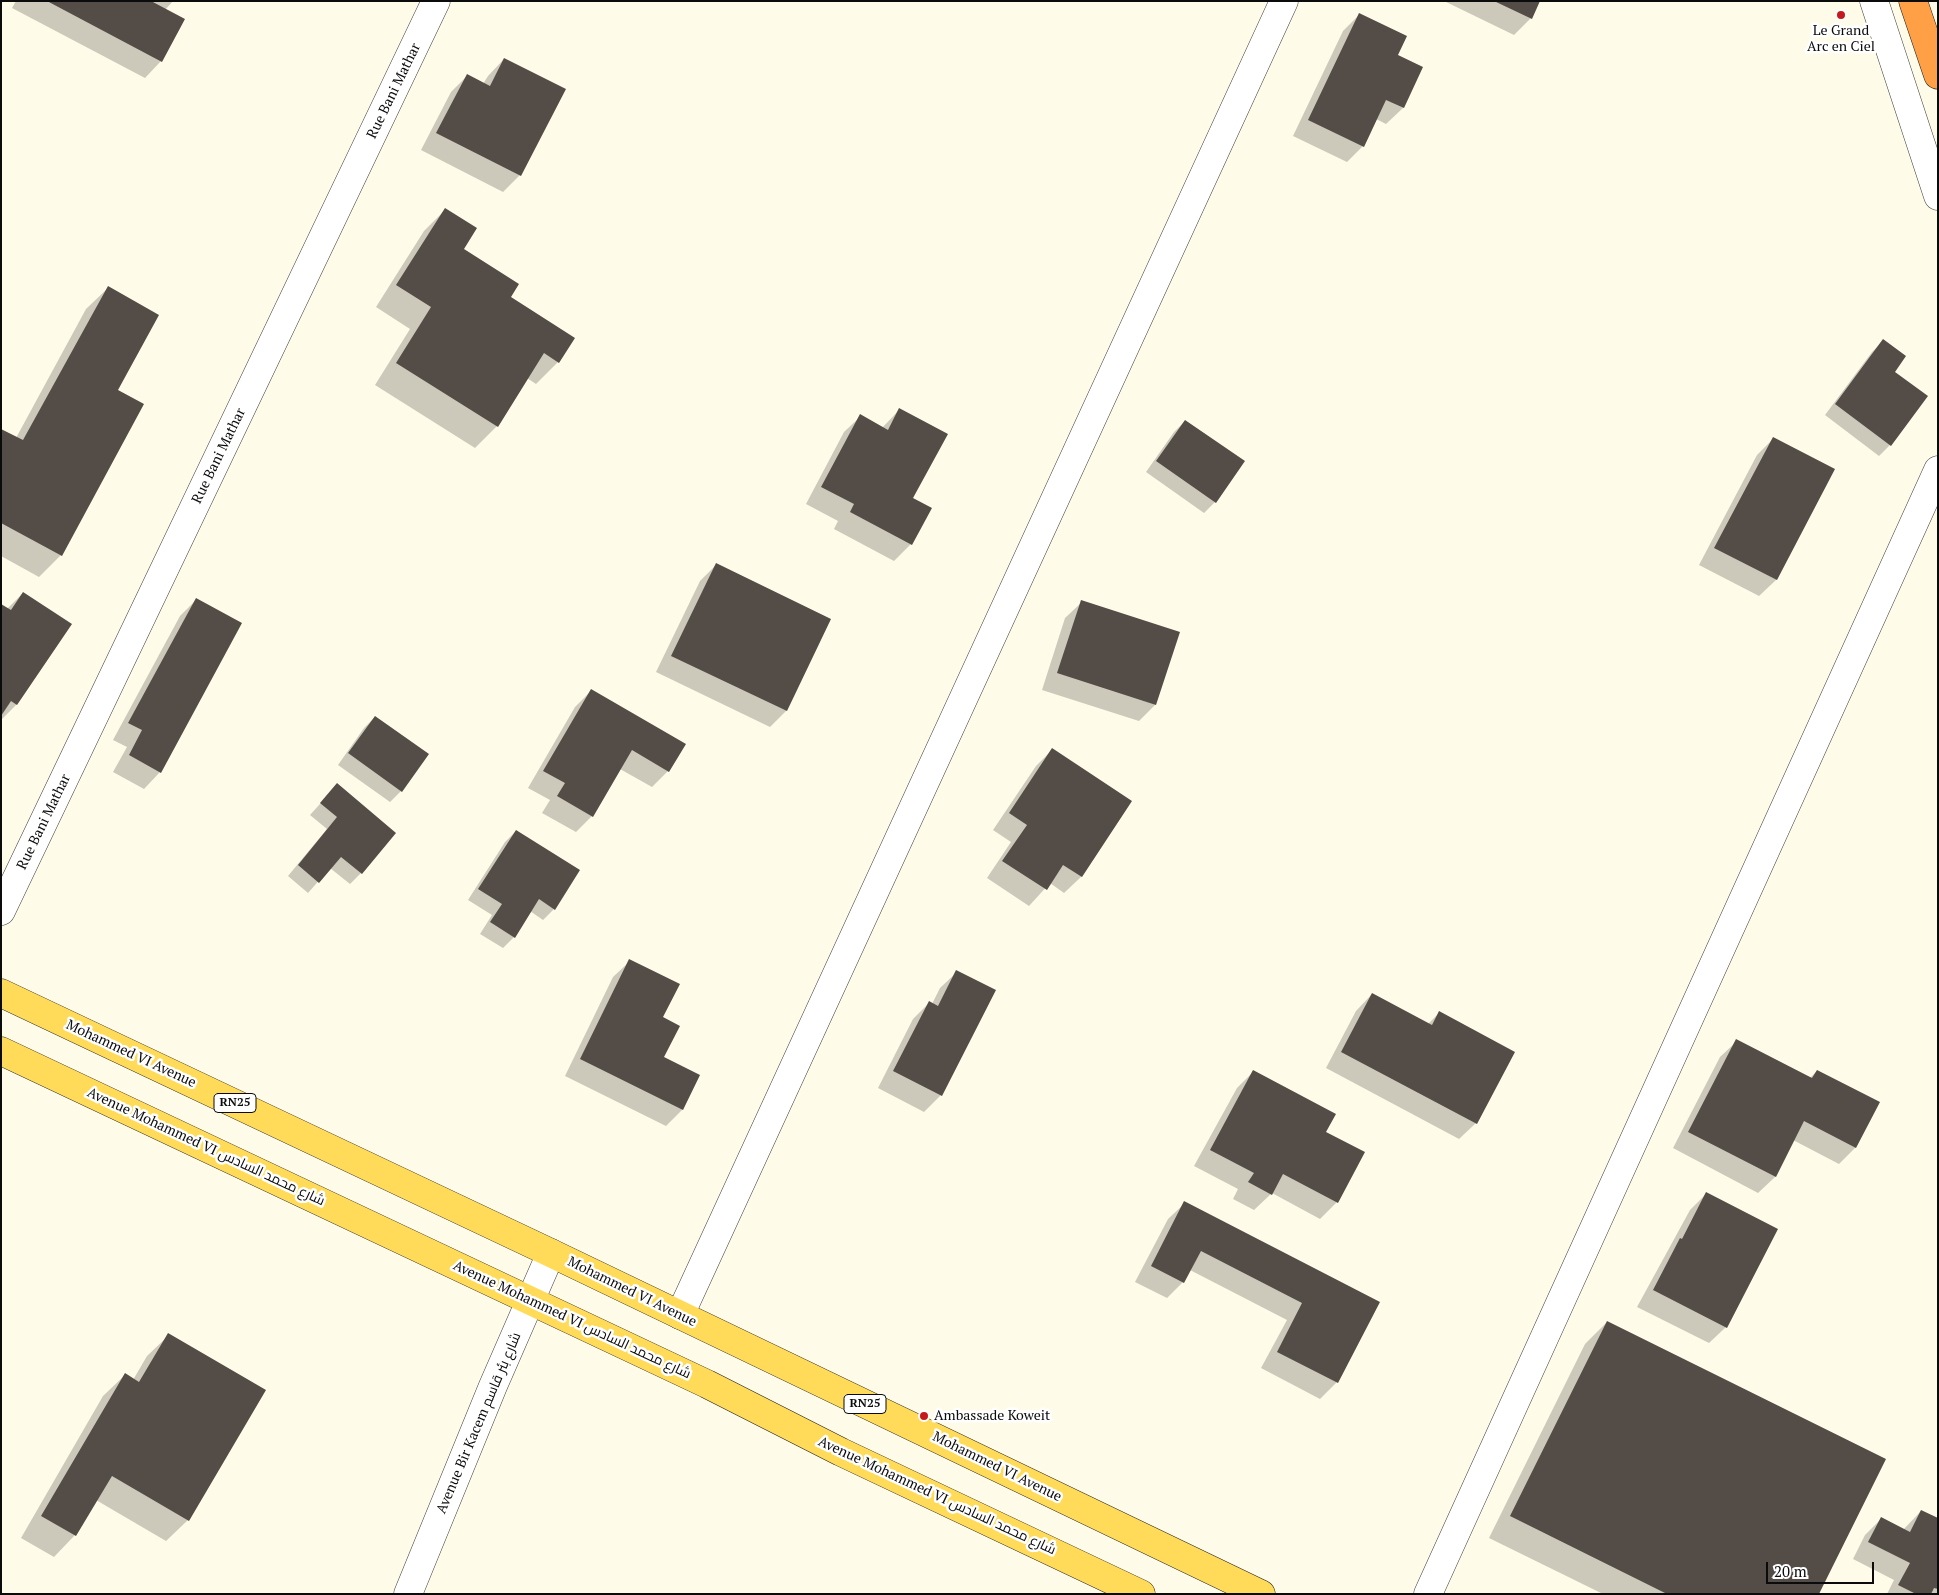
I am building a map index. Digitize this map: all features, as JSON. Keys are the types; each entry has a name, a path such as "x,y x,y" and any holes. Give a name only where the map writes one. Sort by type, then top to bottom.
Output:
{"highway":[{"path":"1913,1 1938,75"}],"main road":[{"name":"Mohammed VI Avenue","path":"1,993 551,1253 1261,1594"},
{"name":"Avenue Mohammed VI شارع محمد السادس","path":"1,1051 698,1380 841,1452 1141,1594"}],"street":[{"name":"Rue Bani Mathar","path":"1,911 436,1"},
{"path":"680,1315 1284,1"},
{"path":"1874,1 1938,196"},
{"path":"1428,1594 1938,470"},
{"name":"Avenue Bir Kacem شارع بئر قاسم","path":"408,1594 493,1386 551,1253"}],"building":[{"path":"47,1 151,1 185,19 162,62"},
{"path":"1494,1 1540,1 1532,19"},
{"path":"1359,13 1407,36 1398,55 1423,67 1404,108 1386,100 1364,147 1308,120"},
{"path":"504,58 566,89 521,176 436,133 467,74 490,86"},
{"path":"445,208 477,228 464,249 519,284 511,297 575,338 559,363 544,353 498,427 396,363 431,307 396,285"},
{"path":"108,286 159,315 118,390 144,404 62,556 1,523 1,429 23,440"},
{"path":"1883,339 1906,356 1895,372 1928,396 1891,446 1835,404"},
{"path":"899,408 948,434 913,498 932,508 912,545 850,512 854,504 821,487 860,414 888,430"},
{"path":"1185,420 1245,461 1216,503 1156,461"},
{"path":"1773,437 1835,469 1777,580 1714,548"},
{"path":"716,563 831,619 787,711 671,656"},
{"path":"23,592 72,624 17,705 11,701 1,716 1,604 11,610"},
{"path":"196,598 242,623 161,773 129,755 142,730 128,723"},
{"path":"1081,600 1180,632 1156,705 1057,673"},
{"path":"591,689 686,744 669,772 632,750 593,817 557,796 565,783 543,771"},
{"path":"375,716 429,754 402,792 348,753"},
{"path":"1052,748 1132,801 1082,877 1063,865 1047,890 1002,861 1027,825 1009,813"},
{"path":"337,783 396,833 362,874 341,857 319,883 298,865 337,817 320,803"},
{"path":"516,830 580,870 555,910 539,899 515,938 490,922 502,904 478,889"},
{"path":"629,959 680,984 663,1017 680,1026 664,1057 700,1075 683,1110 580,1059"},
{"path":"956,970 996,990 942,1096 893,1071 929,1001 938,1006"},
{"path":"1372,993 1432,1025 1439,1011 1515,1052 1477,1124 1341,1052"},
{"path":"1736,1039 1812,1078 1817,1070 1880,1102 1856,1148 1804,1121 1776,1177 1688,1132"},
{"path":"1253,1070 1336,1114 1326,1132 1365,1152 1338,1203 1283,1174 1272,1195 1248,1182 1254,1173 1210,1150"},
{"path":"1706,1192 1778,1229 1727,1328 1653,1290"},
{"path":"1184,1201 1380,1302 1338,1383 1277,1352 1302,1303 1201,1251 1184,1283 1151,1266"},
{"path":"1607,1321 1886,1459 1819,1594 1667,1594 1510,1516"},
{"path":"168,1333 266,1390 189,1521 112,1476 76,1536 41,1516 125,1373 139,1382"},
{"path":"1921,1510 1938,1518 1938,1589 1934,1588 1931,1594 1916,1594 1898,1585 1910,1563 1868,1542 1881,1517 1910,1532"}],"place":[{"name":"Le Grand Arc en Ciel","path":"1841,15"},
{"name":"Ambassade Koweit","path":"924,1416"}]}
